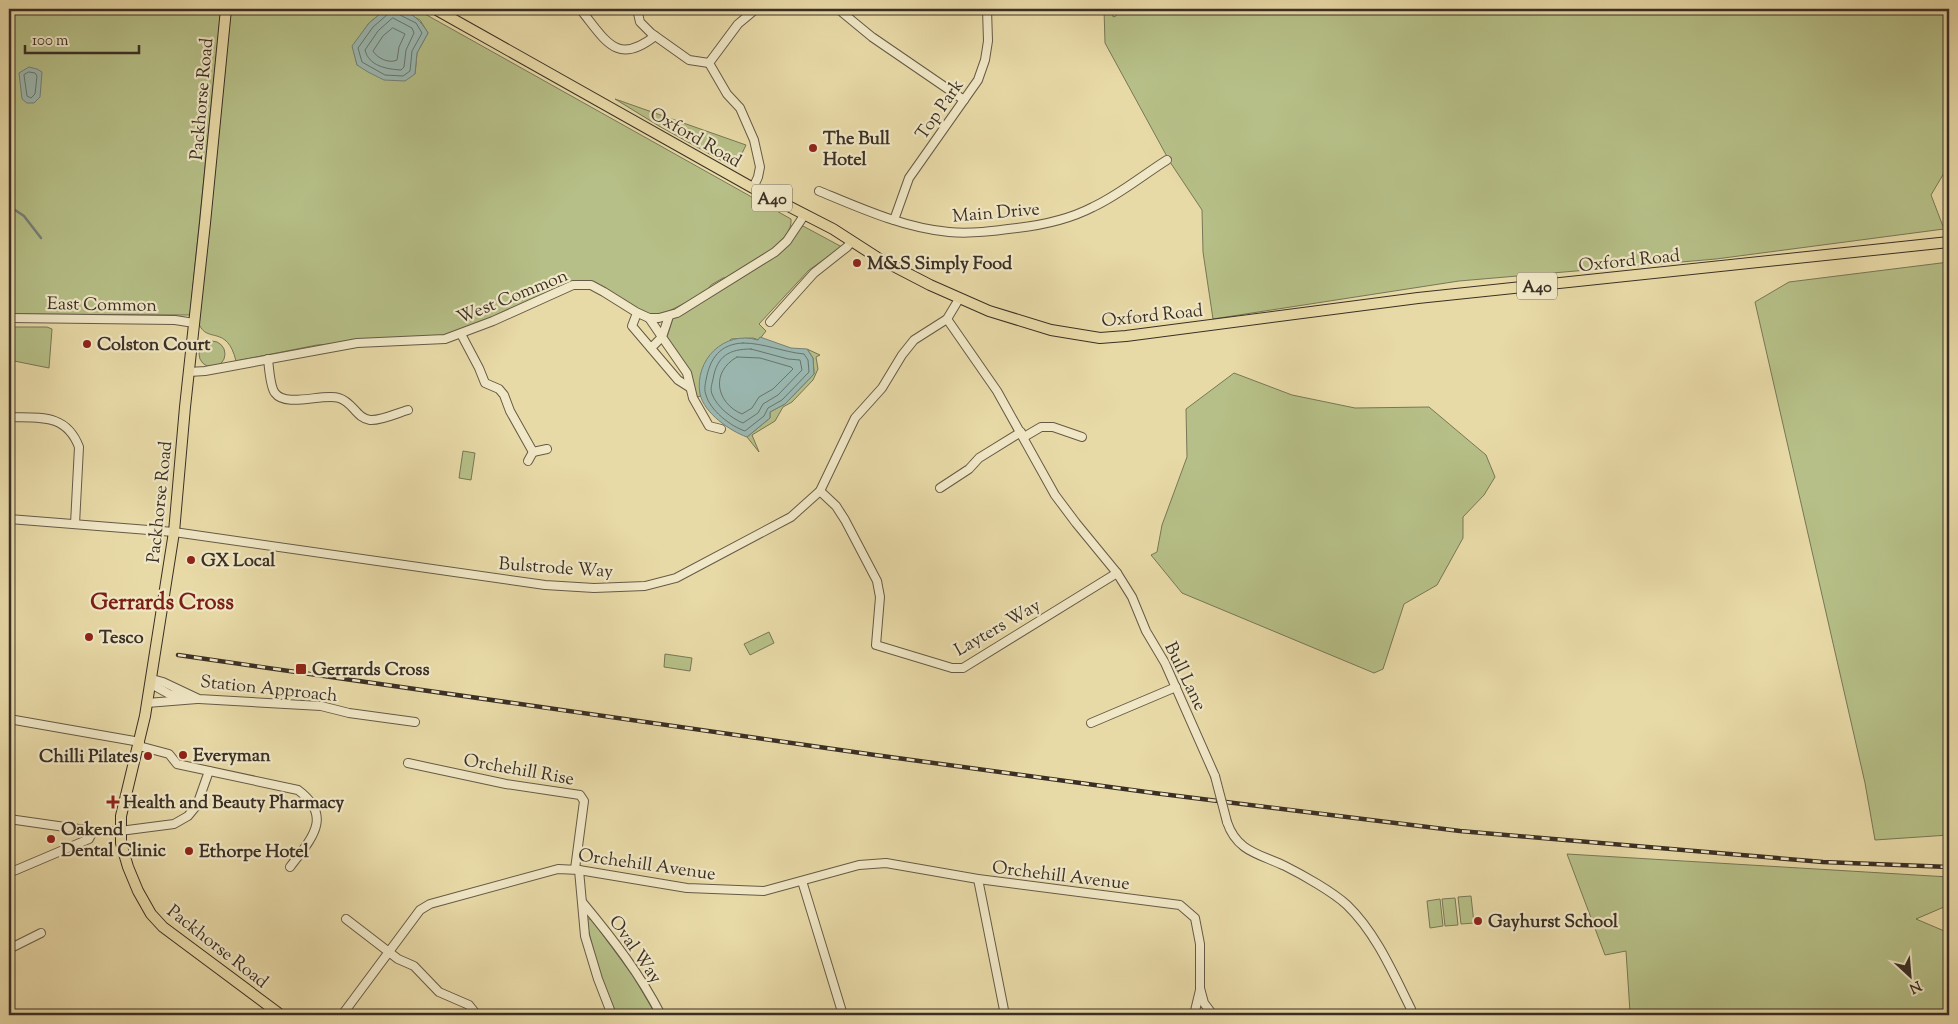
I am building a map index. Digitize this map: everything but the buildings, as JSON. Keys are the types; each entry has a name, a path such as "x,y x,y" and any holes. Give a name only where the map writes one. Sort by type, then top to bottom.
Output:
{"main road":[{"name":"Packhorse Road","path":"226,9 188,372 174,532 152,682 121,816 120,831 121,843 128,867 138,891 151,914 163,927 281,1015"},
{"name":"Oxford Road","path":"435,9 753,188 806,214 901,271 959,299 994,312 1042,328 1100,338 1418,298 1949,242"}],"street":[{"path":"580,9 614,47 630,50 642,46 655,36"},
{"path":"637,9 640,22 655,36 689,60 709,63"},
{"path":"709,63 738,24 756,9"},
{"path":"838,9 872,37 964,100"},
{"name":"Top Park","path":"894,220 908,178 978,80 985,60 988,41 987,9"},
{"path":"709,63 727,94 740,108 754,140 760,167 753,188"},
{"name":"Main Drive","path":"819,191 894,220 948,232 992,231 1035,226 1071,217 1094,207 1167,160"},
{"path":"720,429 709,426 693,398 687,373 649,318 669,316 775,252 787,241 806,214"},
{"path":"770,322 814,273 852,241"},
{"name":"West Common","path":"188,372 205,371 358,343 445,339 461,334 573,285 591,285 649,318"},
{"name":"Bulstrode Way","path":"9,520 174,532 545,585 594,588 645,586 676,578 791,517 820,492 855,418 882,388 902,355 914,340 947,319 959,299"},
{"path":"637,312 632,326 678,380 689,387"},
{"path":"651,348 662,337 669,316"},
{"name":"East Common","path":"9,318 175,320 194,323"},
{"name":"Bull Lane","path":"947,319 997,391 1055,494 1116,573 1132,597 1146,631 1165,663 1215,776 1230,831 1240,844 1258,856 1285,866 1347,905 1381,950 1411,1009 1412,1015"},
{"path":"461,334 485,383 499,389 504,395 510,411 533,452"},
{"path":"664,363 674,354"},
{"path":"268,359 273,389 275,394 284,399 339,398 350,404 361,418 373,420 408,410"},
{"path":"9,417 52,419 64,424 76,439 79,447 75,524"},
{"path":"940,488 969,469 979,458 1022,434 1041,427 1053,427 1082,437"},
{"path":"528,461 533,452 547,449"},
{"name":"Layters Way","path":"820,492 836,506 845,520 877,582 880,597 876,645 952,668 963,668 1116,573"},
{"path":"152,682 174,695 200,699"},
{"path":"1091,723 1176,687"},
{"path":"147,703 200,699"},
{"name":"Station Approach","path":"200,699 321,706 349,713 415,722"},
{"path":"9,718 139,744 169,754 177,764 298,790 309,799 316,810 318,819 317,828 310,841 290,867"},
{"name":"Orchehill Rise","path":"408,763 506,784 580,795 584,801 577,869"},
{"path":"9,819 92,831 120,831 174,824 188,816 197,805 209,771"},
{"path":"9,873 89,839 92,831"},
{"name":"Orchehill Avenue","path":"342,1015 420,910 430,904 558,869 577,869 687,888 764,891 859,865 886,863 978,879 1180,905 1195,918 1200,944 1200,988 1210,1014"},
{"name":"Oval Way","path":"577,869 585,936 598,979 612,1015"},
{"path":"978,879 1005,1015"},
{"path":"802,881 843,1015"},
{"name":"Oval Way","path":"582,903 612,937 641,980 661,1015"},
{"path":"346,919 398,959 414,966 439,992 469,1005 478,1015"},
{"path":"9,949 41,933"},
{"path":"1194,1015 1200,988"},
{"path":"1612,1015 1626,1015"}],"green space":[{"path":"9,9 221,9 190,315 9,314"},
{"path":"230,9 386,9 369,23 353,47 357,65 415,74 417,53 428,33 420,20 399,9 416,9 791,219 790,227 778,244 758,260 731,277 723,278 711,285 705,293 663,314 650,314 637,310 606,290 572,282 484,323 446,335 317,345 236,361 228,342 207,333 199,324"},
{"path":"1104,9 1113,9 1113,17 1116,16 1116,9 1949,9 1947,168 1931,195 1944,229 1716,259 1459,281 1213,319 1203,252 1202,210 1170,162 1105,43"},
{"path":"615,99 746,145 735,168"},
{"path":"803,226 842,247 809,270 759,324 766,331 759,340 753,338 731,339 700,387 701,396 697,397 689,370 667,337 673,318 774,255"},
{"path":"1949,262 1949,835 1875,840 1865,783 1755,302 1789,282"},
{"path":"9,327 47,327 52,329 49,368 9,360"},
{"path":"212,341 221,345 225,354 221,363 212,367 203,363 199,354 203,345"},
{"path":"807,349 820,355 816,357 818,369 813,380 792,402 783,407 775,421 752,435 759,452 747,437 770,418 770,412 785,404 814,374 813,358"},
{"path":"1234,373 1292,395 1355,408 1429,407 1486,455 1495,477 1484,495 1463,517 1463,538 1437,585 1404,604 1383,669 1374,673 1182,593 1151,555 1157,552 1162,525 1187,457 1186,409"},
{"path":"463,451 475,453 471,480 459,478"},
{"path":"769,632 774,643 750,655 744,644"},
{"path":"665,654 692,658 690,671 664,667"},
{"path":"1567,854 1949,877 1949,912 1944,907 1916,919 1949,933 1949,1015 1634,1015 1630,1012 1626,951 1605,955"},
{"path":"1471,896 1474,923 1461,924 1458,897"},
{"path":"1455,898 1458,925 1445,926 1442,899"},
{"path":"1440,899 1443,926 1430,928 1427,901"},
{"path":"591,919 633,976 656,1015 616,1015 599,971 586,921"}],"water":[{"path":"386,9 400,10 411,14 428,33 417,53 415,74 405,81 384,80 357,65 352,46 369,23"},
{"path":"29,67 42,72 40,97 34,103 27,103 22,99 19,73"},
{"path":"760,337 791,348 807,349 813,358 814,374 785,404 770,412 770,418 747,437 726,426 712,414 702,401 699,382 707,359 714,350 734,339 758,340"}],"waterway":[{"path":"9,206 24,216 41,238"}],"railway":[{"path":"178,655 875,755 1154,793 1460,831 1823,862 1949,867"}],"place":[{"name":"The Bull Hotel","path":"813,148"},
{"name":"M&S Simply Food","path":"857,263"},
{"name":"Colston Court","path":"87,344"},
{"name":"GX Local","path":"191,560"},
{"name":"Tesco","path":"89,637"},
{"name":"Gerrards Cross","path":"301,669"},
{"name":"Everyman","path":"183,755"},
{"name":"Chilli Pilates","path":"148,756"},
{"name":"Health and Beauty Pharmacy","path":"113,802"},
{"name":"Oakend Dental Clinic","path":"51,839"},
{"name":"Ethorpe Hotel","path":"189,851"},
{"name":"Gayhurst School","path":"1478,921"}],"district":[{"name":"Gerrards Cross","path":"162,601"}]}
